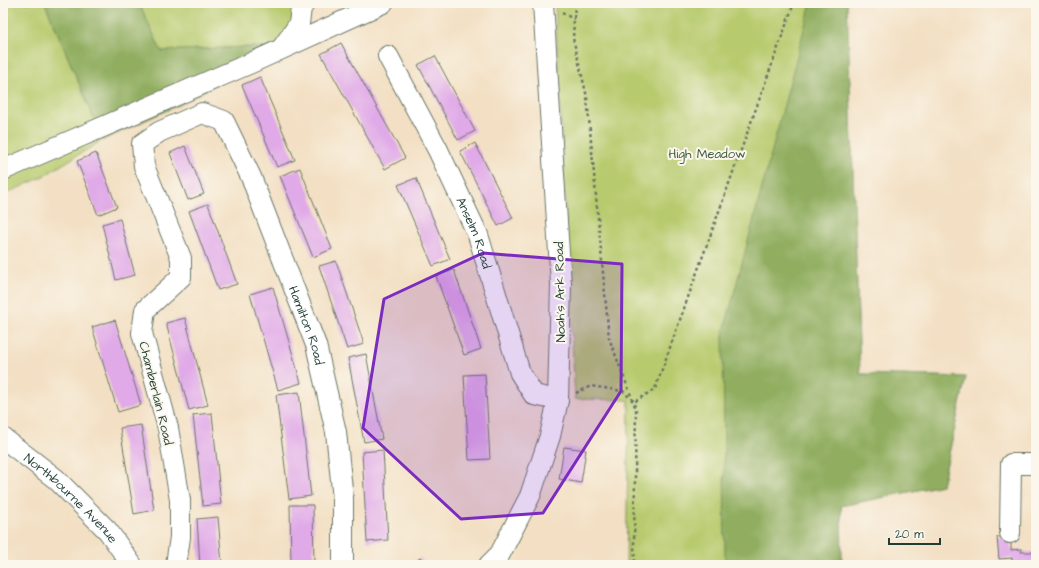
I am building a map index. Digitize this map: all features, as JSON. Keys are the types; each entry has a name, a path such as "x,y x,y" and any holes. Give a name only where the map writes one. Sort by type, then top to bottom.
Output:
{"street":[{"path":"282,48 299,24 301,8 305,3"},
{"path":"3,170 244,66 383,3"},
{"name":"Noah's Ark Road","path":"489,565 500,554 530,496 550,436 558,400 561,284 543,3"},
{"name":"Anselm Road","path":"388,56 438,150 478,235 520,373 534,395 558,400"},
{"name":"Chamberlain Road","path":"176,565 180,537 180,500 168,428 142,333 145,310 180,276 181,258 144,166 142,144 159,132 202,113"},
{"name":"Hamilton Road","path":"202,113 224,121 251,177 316,345 336,432 343,499 342,565"},
{"name":"Northbourne Avenue","path":"3,438 56,479 108,531 132,565"},
{"path":"1010,533 1011,464 1036,464"}],"path":[{"path":"575,3 573,38 587,97 609,338 636,410 635,565"},
{"path":"634,402 655,389 794,3"},
{"path":"591,386 623,390 634,402"}],"highlighted area":[{"path":"483,253 622,264 621,391 543,513 461,519 363,428 384,299"}],"green space":[{"path":"3,3 45,3 103,140 40,178 3,195"},
{"path":"45,3 139,3 161,51 245,47 282,48 176,106 103,140"},
{"path":"139,3 305,3 282,48 245,47 161,51"},
{"name":"High Meadow","path":"555,3 847,3 860,374 966,377 942,485 841,506 842,565 626,565 629,400 575,399"},
{"path":"811,3 847,3 860,374 966,377 942,485 841,506 842,565 725,565 723,335"}],"building":[{"path":"341,43 405,158 385,169 321,54"},
{"path":"435,56 475,131 458,140 418,65"},
{"path":"260,77 295,160 277,167 242,85"},
{"path":"475,143 513,218 498,226 460,151"},
{"path":"185,146 204,194 188,200 170,153"},
{"path":"96,153 117,207 98,215 77,161"},
{"path":"300,168 332,249 313,257 280,176"},
{"path":"416,178 450,259 433,266 398,185"},
{"path":"208,204 237,284 218,290 189,211"},
{"path":"120,219 135,275 116,280 102,224"},
{"path":"336,261 364,344 347,349 319,266"},
{"path":"454,270 481,349 464,355 436,276"},
{"path":"273,287 301,383 278,390 250,294"},
{"path":"185,318 208,405 189,410 166,323"},
{"path":"115,320 141,405 118,412 92,327"},
{"path":"366,354 382,439 364,442 348,358"},
{"path":"485,374 490,459 469,460 464,375"},
{"path":"299,392 311,496 289,499 276,395"},
{"path":"212,413 221,504 203,506 193,415"},
{"path":"141,425 154,510 134,514 120,428"},
{"path":"564,447 586,450 581,483 559,479"},
{"path":"383,450 388,540 367,542 362,452"},
{"path":"290,505 313,505 314,565 291,565"},
{"path":"218,517 222,565 200,565 197,519"},
{"path":"997,537 1011,537 1011,550 1022,549 1021,552 1036,552 1036,565 1012,565 1012,558 999,559"},
{"path":"420,558 426,565 411,565"}]}
